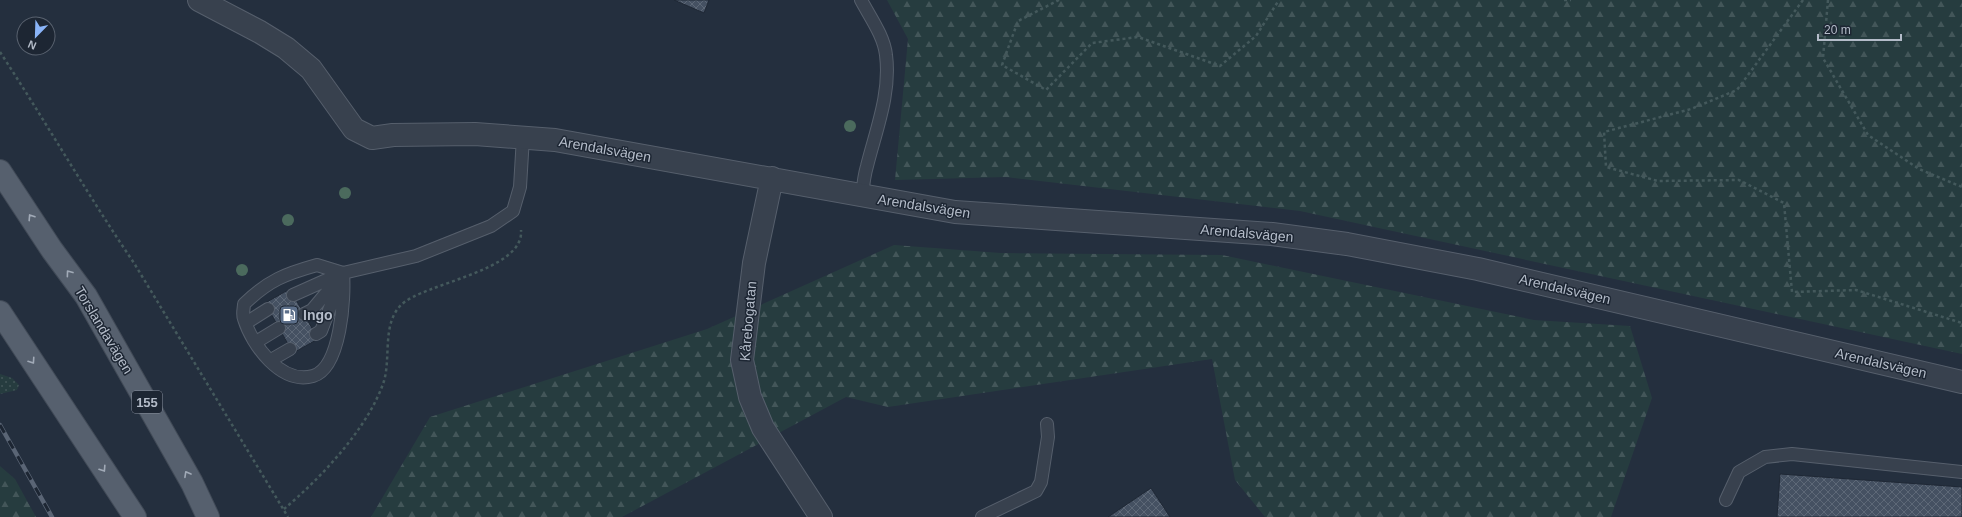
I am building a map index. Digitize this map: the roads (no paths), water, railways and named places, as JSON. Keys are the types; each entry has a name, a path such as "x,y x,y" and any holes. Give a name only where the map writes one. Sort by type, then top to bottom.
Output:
{"main road":[{"name":"Torslandavägen","path":"0,171 52,250 86,296 170,443 208,517"},
{"path":"0,312 135,517"}],"street":[{"name":"Arendalsvägen","path":"199,0 260,32 286,48 311,69 354,129 372,138 393,135 468,134 555,140 955,212 1264,233 1348,244 1478,269 1962,382"},
{"name":"Kårebogatan","path":"772,178 754,263 742,360 750,397 763,428 821,517"}],"lane":[{"path":"861,0 877,28 886,54 887,80 882,109 866,168 862,196"},
{"path":"293,295 343,273 416,256 491,226 514,211 520,187 522,137"},
{"path":"317,265 343,273 345,290 336,348 328,364 314,376 295,378 280,369 256,342 243,318 244,304 262,287 282,276 317,265"},
{"path":"308,312 343,273"},
{"path":"316,334 321,331 343,273"},
{"path":"246,323 268,309"},
{"path":"256,342 279,328"},
{"path":"271,360 290,348"},
{"path":"982,517 1036,491 1041,482 1048,437 1047,424"},
{"path":"1726,500 1739,472 1765,457 1792,454 1962,472"}],"railway":[{"path":"0,425 52,517"}],"place":[{"name":"Ingo","path":"289,315"}]}
